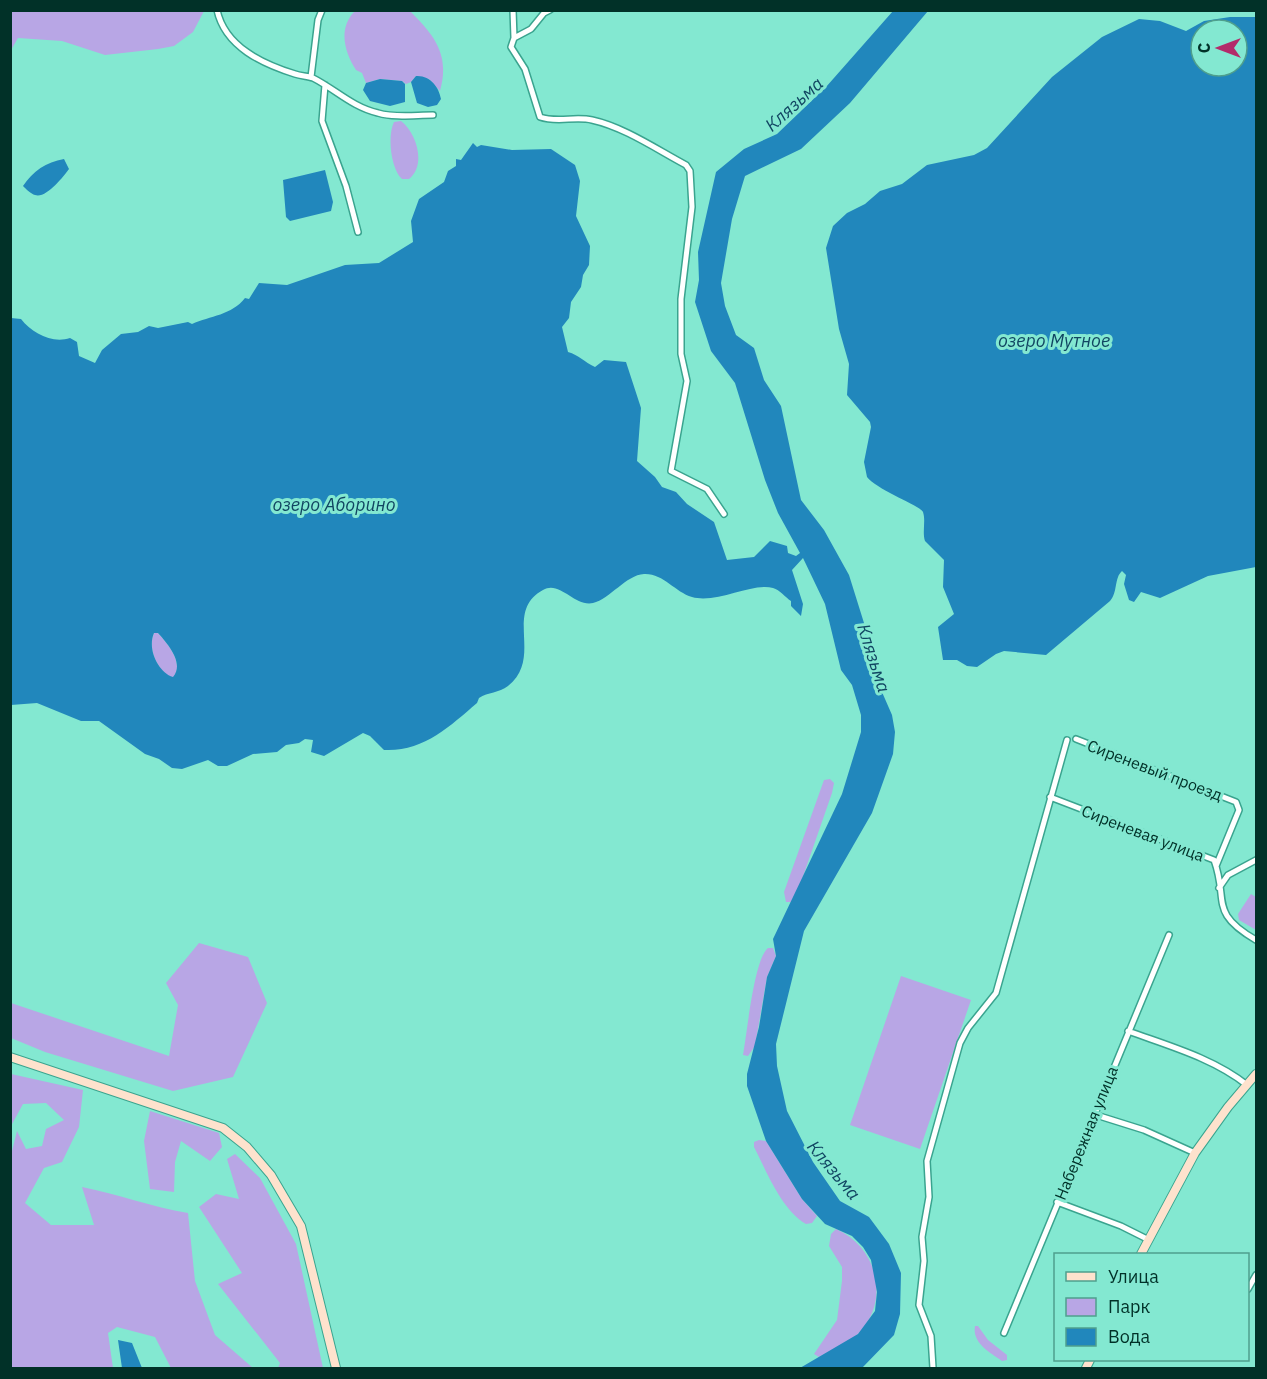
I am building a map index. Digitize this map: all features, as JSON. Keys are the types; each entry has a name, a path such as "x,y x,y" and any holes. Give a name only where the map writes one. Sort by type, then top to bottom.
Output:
{"main road":[{"path":"10,1057 223,1128 247,1147 271,1175 301,1226 336,1368"},
{"path":"1142,1253 1195,1152 1257,1074"}],"street":[{"path":"217,10 219,22 231,39 244,51 269,64 311,77 344,99 378,114 433,115"},
{"path":"311,77 318,20 322,10"},
{"path":"513,10 514,38 511,47 525,69 540,117 549,120 588,119 610,124 686,165 690,171 692,207 681,299 681,354 687,381 671,471 707,489 724,513"},
{"path":"514,38 531,29 544,13 550,10"},
{"path":"325,85 322,121 346,186 358,232"},
{"name":"Сиреневый проезд","path":"1076,739 1236,802 1239,810 1216,866"},
{"path":"933,1368 931,1336 919,1305 924,1261 922,1237 929,1197 929,1151 960,1043 968,1028 996,993 1067,740"},
{"name":"Сиреневая улица","path":"1050,797 1214,860 1218,890 1230,921 1257,940"},
{"path":"1218,890 1228,875 1257,860"},
{"name":"Набережная улица","path":"1004,1333 1169,934"},
{"path":"1128,1031 1205,1060 1247,1085"},
{"path":"1093,1114 1165,1138 1195,1152"},
{"path":"1057,1202 1120,1226 1149,1240"}],"green space":[{"path":"11,10 204,11 193,32 174,46 105,55 62,41 18,38 11,50"},
{"path":"355,11 410,11 427,29 438,47 443,67 440,91 429,79 416,76 406,84 402,81 380,79 366,83 362,73 356,70 352,63 346,47 346,25"},
{"path":"401,121 415,140 417,149 417,166 409,179 402,179 398,174 391,152 392,128 394,122"},
{"path":"154,633 158,633 166,642 176,660 176,672 173,678 163,671 155,659 152,646"},
{"path":"830,779 834,783 832,793 800,885 791,902 786,902 784,892 824,780"},
{"path":"1251,894 1256,897 1256,930 1239,920 1238,914"},
{"path":"199,943 248,957 267,1003 233,1077 173,1091 45,1052 11,1038 11,1003 169,1056 178,1005 166,983"},
{"path":"768,948 773,948 776,956 767,977 755,1046 748,1056 743,1055 755,981 763,955"},
{"path":"901,976 971,1000 920,1149 850,1125"},
{"path":"11,1074 83,1090 79,1127 62,1162 44,1168 25,1203 51,1225 94,1225 82,1187 188,1213 195,1281 215,1335 253,1368 171,1368 155,1337 117,1327 108,1333 113,1368 11,1368 11,1155 17,1131 26,1149 42,1146 46,1129 64,1120 46,1103 23,1104 11,1126"},
{"path":"150,1111 219,1133 222,1147 210,1161 181,1141 175,1162 174,1192 150,1189 144,1141"},
{"path":"766,1141 802,1199 817,1216 812,1223 806,1224 782,1200 754,1147 754,1142"},
{"path":"235,1154 260,1178 296,1244 323,1368 278,1368 280,1363 218,1284 242,1273 199,1207 216,1194 239,1199 227,1159"},
{"path":"836,1229 850,1237 870,1261 877,1290 875,1305 869,1320 859,1333 846,1343 819,1357 814,1354 837,1320 842,1267 829,1246 831,1234"},
{"path":"975,1326 978,1326 988,1340 1007,1355 1007,1360 1002,1361 982,1346 976,1337"}],"water":[{"name":"озеро Аборино","path":"893,11 928,11 850,103 801,149 745,176 732,219 721,283 725,306 736,335 754,348 764,380 781,406 801,500 824,530 849,575 864,623 875,676 892,715 895,732 893,754 872,813 804,931 776,1044 777,1066 787,1111 813,1162 840,1201 869,1217 889,1244 901,1273 900,1314 894,1335 862,1368 800,1368 858,1334 875,1311 877,1292 871,1260 852,1236 825,1224 802,1199 766,1141 747,1086 747,1074 759,1027 767,977 776,956 773,939 842,794 861,732 861,715 852,685 841,670 825,604 803,558 792,570 803,604 801,616 791,606 791,601 773,588 755,588 712,598 692,597 651,574 631,578 606,597 593,603 580,601 555,588 543,590 531,599 526,610 523,662 518,674 508,686 479,698 477,703 435,736 398,750 384,750 370,736 363,733 324,756 311,752 313,740 305,739 299,743 286,745 277,752 253,754 227,766 218,766 208,760 182,769 172,768 159,759 145,754 99,721 81,721 37,703 11,705 11,318 21,319 43,336 56,340 70,338 77,342 79,356 95,363 102,350 121,334 138,332 149,326 158,328 188,322 192,324 220,314 234,308 245,298 249,299 259,283 287,285 345,265 379,263 413,242 411,221 419,199 444,182 448,171 456,166 456,159 461,160 473,143 477,147 481,145 512,150 551,149 575,165 580,181 576,216 590,246 589,265 583,275 581,287 571,302 569,318 562,327 568,352 591,365 595,367 604,360 626,362 641,408 637,461 655,477 662,487 676,492 687,504 714,522 727,560 754,557 770,541 787,546 788,553 796,556 800,553 778,513 765,480 735,383 711,351 695,302 699,280 698,252 716,172 744,149 777,134 826,87","holes":["154,633 158,633 176,660 176,672 173,677 163,670 155,659 152,639"]},
{"name":"озеро Мутное","path":"1256,17 1256,567 1208,576 1160,598 1141,592 1134,602 1129,600 1124,584 1126,575 1122,571 1110,601 1046,655 1004,651 977,667 967,666 957,660 943,660 938,627 954,614 943,587 944,560 925,541 923,512 867,477 864,462 871,427 870,422 847,395 849,364 839,329 826,248 833,226 847,213 865,204 880,191 902,184 927,165 974,155 987,148 1052,77 1102,37 1139,19 1160,21 1186,31 1189,29 1189,78 1249,78 1249,18 1224,18"},
{"path":"416,76 426,77 436,86 441,99 437,105 428,107 417,103 411,82"},
{"path":"380,79 402,81 405,84 405,102 390,106 370,101 363,90 366,83"},
{"path":"64,159 69,169 49,191 35,195 23,186 40,168"},
{"path":"325,170 333,202 331,211 290,221 286,217 283,180"},
{"path":"118,1340 132,1343 142,1368 122,1368"}],"water label":[{"name":"Клязьма","path":"794,104"},
{"name":"Клязьма","path":"874,658"},
{"name":"Клязьма","path":"834,1170"}]}
